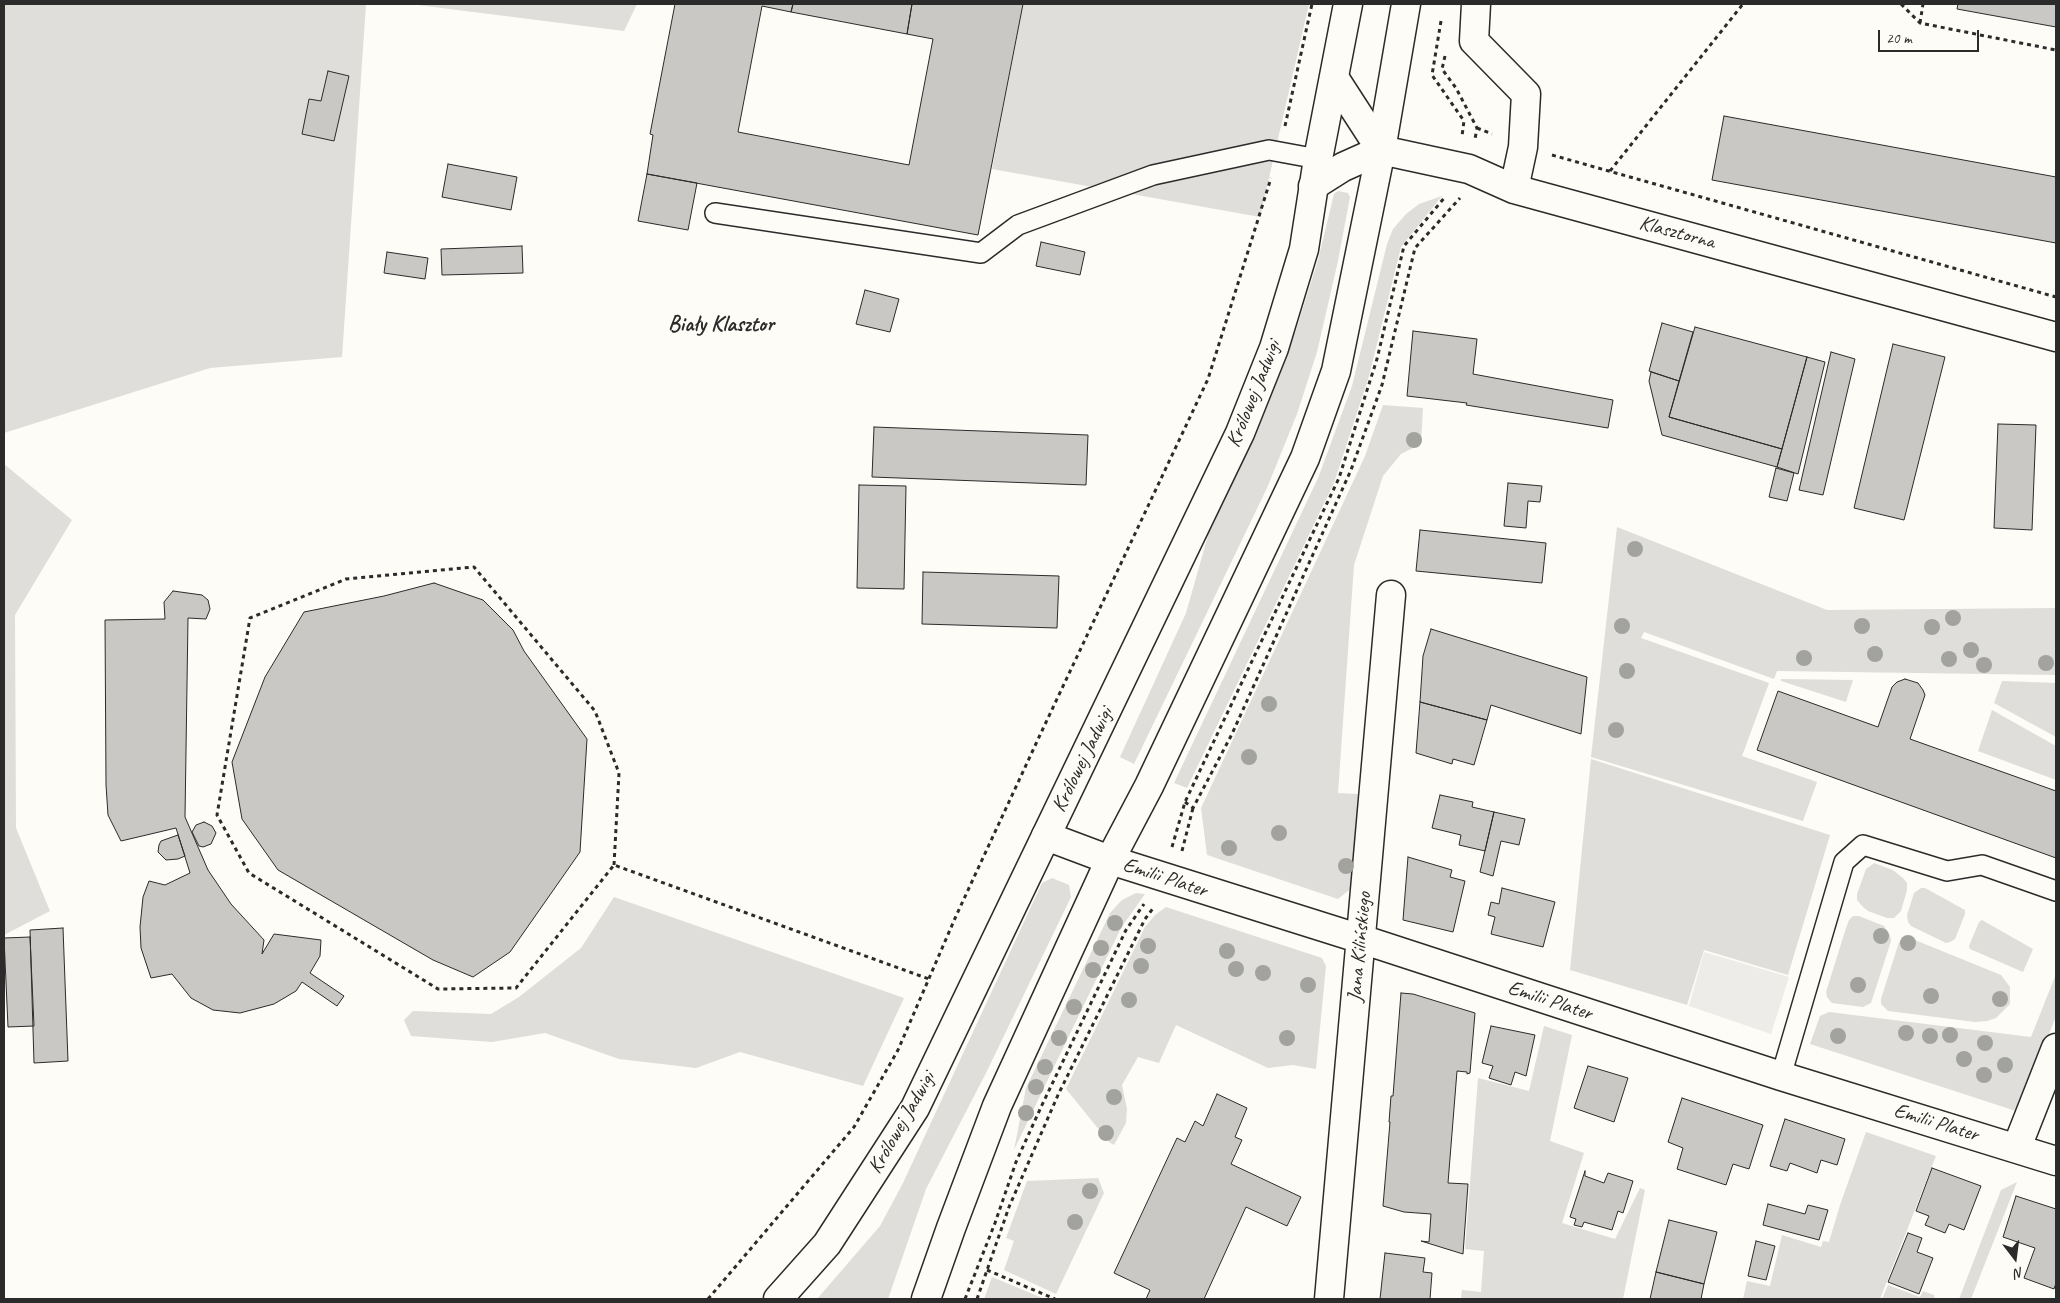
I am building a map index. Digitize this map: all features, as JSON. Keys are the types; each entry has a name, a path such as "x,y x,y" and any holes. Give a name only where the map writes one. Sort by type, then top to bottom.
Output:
{"street":[{"name":"Królowej Jadwigi","path":"778,1299 827,1244 915,1108 1240,433 1274,348 1304,249 1313,186 1348,4"},
{"path":"926,1299 950,1228 997,1106 1110,860 1149,786 1305,458 1336,371 1381,150 1406,4"},
{"path":"1476,4 1474,41 1526,94 1523,146 1514,189"},
{"path":"1334,79 1381,150"},
{"path":"1313,186 1343,167 1381,150"},
{"name":"Klasztorna","path":"1381,150 1469,169 1514,189 2056,337"},
{"name":"Jana Kilińskiego","path":"1329,1299 1391,595"},
{"name":"Emilii Plater","path":"1046,836 1110,860 1361,939 1781,1076 2056,1161"},
{"path":"2016,1148 2056,1048"}],"lane":[{"path":"715,213 981,253 1018,225 1153,175 1269,150 1318,159"},
{"path":"1781,1076 1844,862 1863,845 1947,871 1982,864 2056,891"}],"path":[{"path":"708,1299 854,1127 898,1050 1040,736 1208,379 1279,152 1312,4"},
{"path":"1610,171 1743,4"},
{"path":"1901,4 1920,23 2056,50"},
{"path":"1920,23 1923,4"},
{"path":"1443,13 1432,75 1464,121 1456,166"},
{"path":"1477,128 1523,146 2056,297"},
{"path":"977,1299 1009,1207 1058,1095 1166,878 1193,808 1232,734 1292,606 1352,470 1382,385"},
{"path":"474,567 595,711 619,772 614,865 516,988 438,989 249,873 217,815 250,618 346,579 474,567"},
{"path":"965,1299 1016,1162 1038,1113 1104,972 1126,930 1149,896 1166,878 1171,848 1185,802 1193,808"},
{"path":"614,865 929,979"},
{"path":"987,1270 1055,1299"}],"shaded area":[{"path":"4,4 366,4 342,357 210,368 4,433"},
{"path":"410,4 637,4 624,31"},
{"path":"1023,4 1309,4 1260,217 992,169"},
{"path":"1338,191 1348,193 1350,197 1338,261 1317,352 1297,414 1267,488 1134,764 1120,757 1186,613 1209,532 1269,400 1296,330 1318,260 1334,194"},
{"path":"1442,196 1401,247 1369,376 1334,483 1187,788 1174,783 1318,478 1352,386 1387,244 1393,229 1406,214 1419,204"},
{"path":"1383,405 1423,408 1421,444 1401,454 1383,476 1354,565 1338,793 1359,794 1353,887 1338,899 1207,855 1201,808 1365,456"},
{"path":"4,464 72,520 15,615 16,828 50,911 4,935"},
{"path":"1617,527 1827,610 2056,608 2056,675 1777,671 1774,679 1644,632 1641,638 1769,683 1742,756 1817,782 1803,821 1591,757"},
{"path":"1781,679 1853,680 1846,702 1781,681"},
{"path":"2002,681 2056,683 2056,737 1994,703"},
{"path":"1992,710 2056,746 2056,780 1978,751"},
{"path":"1591,759 1830,835 1788,975 1704,950 1687,1005 1570,970"},
{"path":"1874,863 1893,870 1907,883 1901,911 1894,918 1887,918 1868,911 1857,900 1857,894 1866,869"},
{"path":"1052,878 1069,885 1071,897 986,1073 926,1189 888,1299 817,1299 880,1226 903,1183 1042,883"},
{"path":"1921,888 1925,888 1965,910 1955,939 1950,942 1946,943 1911,926 1908,922 1907,915 1914,893"},
{"path":"1136,893 1145,894 1121,928 1014,1150 1026,1088 1110,913 1122,900"},
{"path":"614,897 904,998 863,1086 740,1052 696,1068 619,1059 545,1033 492,1042 411,1036 404,1020 413,1011 491,1014 519,997 581,948"},
{"path":"1166,907 1322,958 1326,966 1316,1069 1293,1065 1268,1068 1176,1025 1159,1063 1138,1057 1122,1085 1127,1109 1126,1123 1114,1145 1109,1142 1066,1089 1145,927 1155,915"},
{"path":"1853,916 1859,916 1884,926 1890,935 1891,941 1871,1003 1863,1007 1832,1003 1827,997 1826,992 1846,928"},
{"path":"1982,920 2033,949 2023,972 1970,949 1969,946 1979,922"},
{"path":"1910,938 2001,975 2010,987 2010,1004 1996,1018 1975,1022 1888,1011 1881,1004 1881,999 1899,942"},
{"path":"1704,952 1789,977 1771,1034 1689,1006"},
{"path":"2056,974 2056,1016 2019,1112 1810,1044 1820,1016 1829,1012 2031,1037"},
{"path":"1544,1026 1572,1035 1550,1141 1584,1153 1562,1223 1615,1239 1640,1188 1645,1190 1623,1299 1461,1299 1462,1290 1481,1292 1484,1251 1465,1249 1478,1078 1529,1091"},
{"path":"1866,1132 1936,1156 1880,1299 1743,1299 1747,1281 1770,1286 1782,1235 1821,1247 1823,1241 1829,1242"},
{"path":"1098,1178 1104,1193 1056,1294 1004,1270 1014,1241 1006,1238 1027,1181"},
{"path":"2017,1182 1971,1299 1959,1299 2001,1190"},
{"path":"992,1277 1045,1299 984,1299"},
{"path":"1888,1285 1920,1297 1923,1291 1934,1295 1935,1299 1882,1299"}],"building":[{"path":"675,4 793,4 791,12 762,6 738,132 909,165 933,39 907,34 912,4 1023,4 978,235 647,174 653,135 650,134"},
{"path":"793,4 912,4 907,34 791,12"},
{"path":"1958,4 2056,4 2056,27 1957,9"},
{"path":"328,71 349,76 334,141 302,134 309,99 321,101"},
{"path":"1724,116 2056,177 2056,243 1712,180"},
{"path":"448,164 517,177 511,210 442,197"},
{"path":"647,174 697,183 688,230 638,221"},
{"path":"1041,242 1085,252 1080,275 1036,266"},
{"path":"522,246 523,273 442,275 441,249"},
{"path":"387,252 428,258 425,279 384,273"},
{"path":"865,290 899,299 890,332 856,324"},
{"path":"1662,323 1693,332 1679,381 1649,371"},
{"path":"1695,327 1807,357 1782,449 1669,417"},
{"path":"1413,331 1477,339 1473,374 1613,400 1608,428 1466,405 1467,403 1407,396"},
{"path":"1893,344 1945,357 1904,520 1854,508"},
{"path":"1831,352 1855,359 1823,495 1799,490"},
{"path":"1807,357 1825,362 1798,474 1777,467"},
{"path":"1651,372 1679,381 1669,417 1782,449 1777,467 1662,435 1649,381"},
{"path":"1998,424 2036,425 2032,530 1994,528"},
{"path":"874,427 1088,435 1086,485 872,477"},
{"path":"1776,468 1794,473 1787,501 1769,497"},
{"path":"1508,483 1542,486 1540,502 1528,501 1526,528 1504,526"},
{"path":"859,485 906,486 904,589 857,588"},
{"path":"1420,530 1546,543 1542,583 1416,571"},
{"path":"923,572 1059,576 1057,628 922,624"},
{"path":"434,583 483,600 513,630 524,651 587,739 580,852 510,952 473,977 433,960 278,870 242,819 232,762 265,677 304,612 384,596"},
{"path":"173,591 202,595 208,600 210,609 206,619 188,618 185,817 208,870 231,904 264,940 262,954 274,934 321,940 320,956 310,973 344,996 337,1006 302,982 296,991 274,1004 240,1013 213,1010 191,998 172,974 151,978 141,948 140,927 143,897 149,881 165,885 190,873 176,828 121,841 108,815 106,785 105,620 165,619 164,602"},
{"path":"1431,629 1587,677 1581,734 1491,705 1487,720 1420,702 1423,656"},
{"path":"1905,679 1918,683 1925,695 1910,739 2056,791 2056,858 1757,750 1778,691 1878,727 1892,687 1897,682"},
{"path":"1420,702 1487,720 1474,765 1453,759 1452,764 1416,753"},
{"path":"1440,795 1473,802 1472,807 1494,812 1485,851 1459,845 1461,835 1432,828"},
{"path":"1494,812 1525,819 1519,845 1501,841 1493,876 1480,872"},
{"path":"204,822 212,826 216,833 211,844 203,847 199,846 192,832 196,825"},
{"path":"178,835 185,856 166,860 158,852 159,845 161,841"},
{"path":"1408,857 1452,870 1450,877 1465,881 1453,932 1403,920"},
{"path":"1502,888 1555,902 1543,947 1491,934 1495,917 1488,915 1491,902 1499,904"},
{"path":"63,928 68,1061 34,1063 30,930"},
{"path":"30,937 34,1026 8,1027 4,938"},
{"path":"1401,993 1413,994 1475,1013 1470,1073 1457,1071 1448,1183 1468,1184 1463,1254 1421,1241 1429,1242 1431,1214 1404,1212 1383,1206"},
{"path":"1491,1026 1535,1035 1526,1076 1515,1072 1511,1085 1489,1078 1493,1066 1482,1063"},
{"path":"1588,1066 1628,1078 1614,1122 1574,1108"},
{"path":"1217,1094 1247,1108 1235,1137 1242,1140 1231,1164 1301,1197 1287,1226 1246,1207 1204,1299 1146,1299 1150,1290 1114,1273 1177,1138 1185,1142 1195,1121 1203,1126"},
{"path":"1682,1098 1763,1125 1749,1169 1733,1164 1726,1185 1677,1169 1683,1148 1668,1142"},
{"path":"1785,1119 1845,1139 1837,1165 1821,1160 1817,1173 1790,1163 1787,1171 1770,1166"},
{"path":"1932,1168 1981,1186 1964,1230 1949,1224 1945,1233 1925,1225 1929,1216 1916,1211"},
{"path":"1585,1171 1585,1176 1604,1183 1608,1173 1633,1181 1623,1213 1618,1211 1612,1230 1584,1222 1582,1227 1574,1225 1576,1219 1570,1217"},
{"path":"2016,1196 2056,1209 2056,1283 2054,1289 2024,1278 2035,1248 2003,1237"},
{"path":"1768,1204 1805,1214 1808,1205 1828,1210 1819,1240 1763,1225"},
{"path":"1669,1220 1717,1232 1704,1284 1656,1272"},
{"path":"1908,1233 1922,1238 1917,1252 1933,1258 1919,1294 1888,1282"},
{"path":"1756,1241 1775,1246 1766,1280 1748,1276"},
{"path":"1385,1253 1425,1258 1423,1272 1432,1273 1430,1299 1380,1299"},
{"path":"1656,1272 1704,1284 1701,1299 1650,1299"}],"district":[{"name":"Biały Klasztor","path":"721,325"}]}
